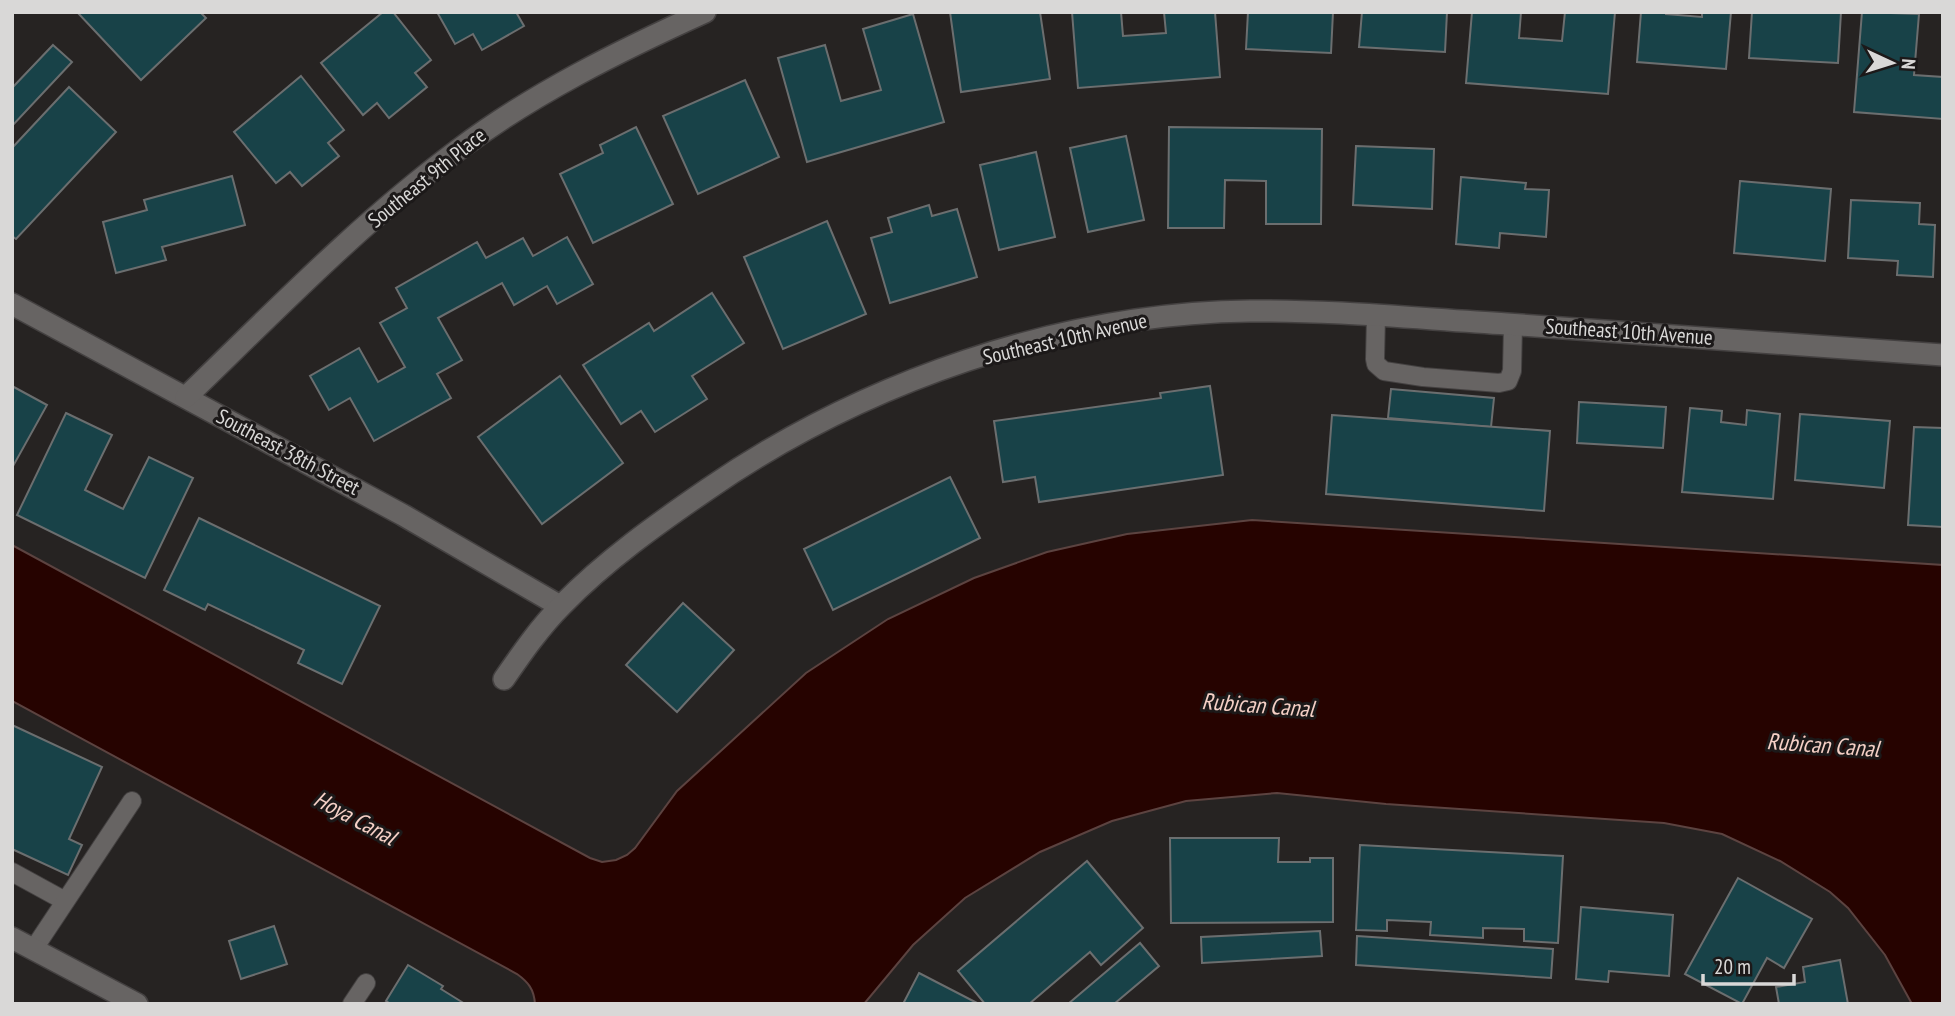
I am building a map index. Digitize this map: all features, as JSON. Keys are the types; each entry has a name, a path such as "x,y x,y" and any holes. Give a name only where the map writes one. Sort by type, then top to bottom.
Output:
{"street":[{"name":"Southeast 9th Place","path":"186,397 321,267 417,181 461,148 554,89 705,12"},
{"name":"Southeast 38th Street","path":"12,304 403,515 560,606"},
{"name":"Southeast 10th Avenue","path":"504,679 525,648 560,606 601,569 658,523 742,465 799,432 859,403 949,368 1011,348 1094,327 1146,319 1251,311 1376,316 1943,355"},
{"path":"12,938 137,1004"}],"lane":[{"path":"1376,316 1375,359 1376,364 1384,371 1499,383 1508,381 1512,371 1513,325"},
{"path":"33,950 132,801"},
{"path":"12,872 65,901"},
{"path":"352,1004 366,983"}],"water":[{"path":"1252,520 1943,565 1943,1004 1912,1004 1885,955 1848,908 1830,892 1780,861 1722,834 1664,823 1386,804 1277,793 1186,801 1112,821 1040,852 965,898 913,945 864,1004 535,1004 530,986 517,974 12,701 12,545 590,858 602,862 616,860 635,848 677,791 806,673 888,619 974,578 1047,552 1127,534"}],"building":[{"path":"77,12 200,12 206,18 141,80"},
{"path":"383,12 393,12 431,60 415,73 427,87 389,118 377,103 363,115 321,63"},
{"path":"437,12 516,12 524,26 482,50 473,34 455,44"},
{"path":"950,12 1040,12 1050,79 961,92"},
{"path":"1072,12 1121,12 1123,36 1166,33 1164,12 1215,12 1220,77 1078,88"},
{"path":"1248,12 1333,12 1331,53 1246,49"},
{"path":"1362,12 1447,12 1445,52 1359,47"},
{"path":"1472,12 1521,12 1519,38 1562,41 1565,12 1615,12 1608,94 1466,83"},
{"path":"1641,12 1702,17 1702,12 1731,12 1726,69 1637,62"},
{"path":"1752,12 1841,12 1838,63 1749,58"},
{"path":"1862,12 1919,14 1914,75 1943,77 1943,119 1854,112"},
{"path":"913,14 944,122 807,162 778,58 825,45 841,101 881,90 863,29"},
{"path":"53,45 72,62 12,126 12,88"},
{"path":"301,76 344,130 328,143 339,156 302,186 290,172 276,183 234,132"},
{"path":"745,80 779,157 698,194 663,116"},
{"path":"69,87 116,132 16,239 12,236 12,148"},
{"path":"636,127 673,204 593,243 560,174 603,153 600,145"},
{"path":"1169,127 1322,129 1321,224 1266,224 1266,181 1225,180 1224,228 1168,228"},
{"path":"1126,136 1144,220 1088,232 1070,148"},
{"path":"1356,146 1434,149 1432,209 1353,205"},
{"path":"1036,152 1055,237 999,250 980,165"},
{"path":"232,176 245,225 162,247 166,260 116,273 103,222 147,210 144,200"},
{"path":"1461,177 1526,183 1525,189 1549,190 1546,237 1500,233 1499,248 1456,244"},
{"path":"1740,181 1831,189 1825,261 1734,253"},
{"path":"1851,200 1920,203 1919,224 1935,225 1933,277 1897,275 1898,261 1848,258"},
{"path":"929,205 932,216 957,209 977,277 890,303 871,238 892,232 888,218"},
{"path":"827,221 866,314 783,349 744,257"},
{"path":"567,237 593,284 557,304 547,286 514,305 502,283 438,318 462,360 437,374 451,398 374,441 350,398 329,410 310,376 359,348 378,382 405,367 380,323 407,308 396,288 477,242 486,258 523,238 533,256"},
{"path":"712,293 744,343 692,376 707,399 655,432 641,411 621,424 583,365 649,323 654,331"},
{"path":"560,376 623,463 542,524 478,437"},
{"path":"12,386 47,405 12,468"},
{"path":"1210,386 1223,475 1039,502 1035,477 1003,482 994,421 1161,398 1160,393"},
{"path":"1391,389 1494,398 1491,427 1388,418"},
{"path":"1579,402 1666,407 1663,448 1577,443"},
{"path":"1690,408 1722,411 1721,422 1746,425 1747,410 1780,414 1773,499 1682,492"},
{"path":"66,413 112,435 85,490 123,509 149,457 193,478 145,578 17,515"},
{"path":"1800,414 1890,421 1884,488 1795,480"},
{"path":"1332,415 1550,431 1544,511 1326,494"},
{"path":"1914,427 1943,428 1943,527 1908,525"},
{"path":"950,477 980,538 833,610 804,549"},
{"path":"199,518 380,606 342,684 298,663 304,650 208,604 205,610 164,590"},
{"path":"683,603 734,650 677,712 626,665"},
{"path":"12,725 102,767 69,839 82,845 68,875 12,849"},
{"path":"1170,838 1279,838 1278,862 1310,862 1310,858 1333,858 1333,922 1171,923"},
{"path":"1360,845 1563,856 1558,943 1524,941 1524,929 1483,928 1483,938 1430,935 1431,922 1387,920 1387,931 1356,930"},
{"path":"1087,861 1143,928 1101,965 1090,952 1029,1004 985,1004 958,971"},
{"path":"1738,878 1812,919 1784,968 1767,958 1742,1004 1685,974"},
{"path":"1581,907 1673,915 1669,976 1609,971 1608,982 1576,979"},
{"path":"274,926 287,964 241,979 229,941"},
{"path":"1320,931 1322,956 1202,963 1201,937"},
{"path":"1357,936 1553,949 1551,978 1356,965"},
{"path":"1140,943 1159,966 1114,1004 1068,1004"},
{"path":"1840,960 1848,1004 1779,1004 1776,987 1805,982 1803,967"},
{"path":"408,965 443,986 441,989 465,1004 391,1004 386,1001"},
{"path":"919,973 979,1004 903,1004"}],"water label":[{"name":"Rubican Canal","path":"1258,705"},
{"name":"Rubican Canal","path":"1823,745"},
{"name":"Hoya Canal","path":"355,818"}]}
